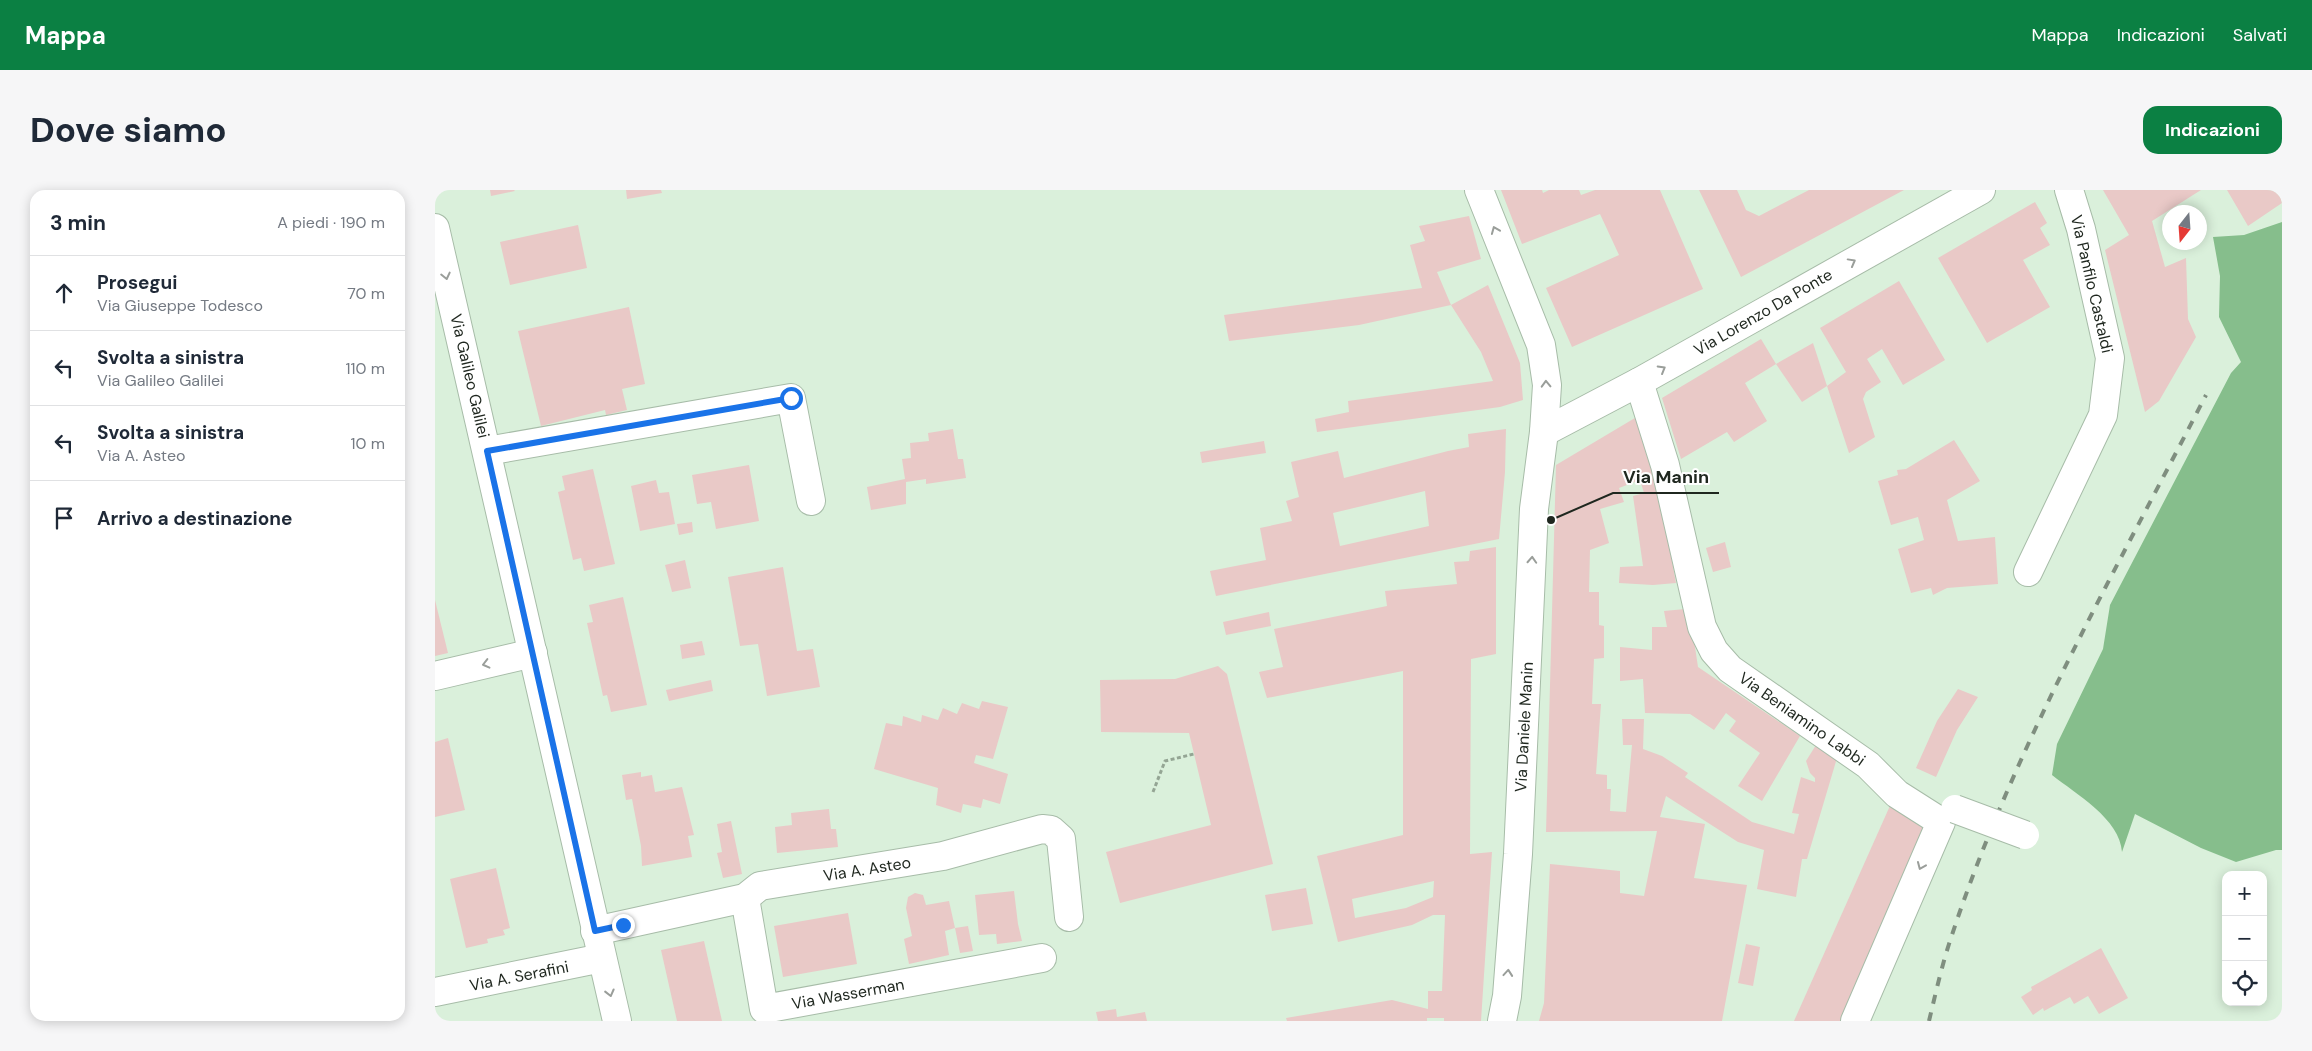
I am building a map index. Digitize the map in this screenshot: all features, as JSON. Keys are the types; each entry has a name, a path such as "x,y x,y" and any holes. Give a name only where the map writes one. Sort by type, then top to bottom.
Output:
{"street":[{"name":"Via Daniele Manin","path":"1479,190 1541,345 1547,386 1544,432 1534,509 1518,854 1507,996 1502,1021"},
{"name":"Via Lorenzo Da Ponte","path":"1544,432 1639,382 1981,190"},
{"name":"Via Panfilo Castaldi","path":"2028,572 2103,415 2110,358 2081,229 2069,190"},
{"name":"Via Galileo Galilei","path":"435,228 447,329 487,451 617,1021"},
{"name":"Via Beniamino Labbi","path":"1639,382 1665,466 1702,627 1714,651 1730,669 1868,765 1897,794 1941,822 1855,1021"},
{"path":"487,451 791,398 811,501"},
{"path":"435,676 533,653"},
{"path":"1868,765 1955,809 2031,838"},
{"name":"Via A. Asteo","path":"595,931 745,898 760,886 943,856 1042,829 1051,830 1061,839 1069,917"},
{"name":"Via Wasserman","path":"745,898 764,1008 1043,958"},
{"name":"Via A. Serafini","path":"435,992 582,964 602,958"}],"path":[{"path":"1153,792 1165,761 1195,754"}],"green space":[{"path":"2282,222 2282,850 2276,850 2236,862 2201,848 2135,814 2122,852 2114,829 2105,818 2084,799 2052,775 2057,744 2103,649 2110,605 2231,373 2241,362 2219,317 2220,276 2213,237 2244,235"}],"building":[{"path":"490,190 514,190 515,191 491,196"},
{"path":"626,190 661,190 662,193 627,199"},
{"path":"1501,190 1542,190 1543,193 1549,190 1579,190 1581,195 1595,190 1660,190 1703,289 1572,347 1546,288 1619,255 1600,214 1522,244"},
{"path":"1699,190 1737,190 1746,210 1759,216 1809,190 1904,190 1741,277"},
{"path":"2103,190 2201,190 2177,205 2162,205 2162,215 2152,221 2165,267 2186,258 2188,319 2196,337 2159,401 2145,412 2105,250 2129,235"},
{"path":"2227,190 2282,190 2280,193 2282,203 2248,226"},
{"path":"2035,202 2047,223 2040,228 2050,245 2023,260 2050,307 1987,343 1938,258"},
{"path":"1469,216 1481,259 1437,272 1451,305 1359,325 1229,341 1224,315 1422,288 1410,245 1425,241 1419,226"},
{"path":"578,225 587,268 510,285 500,242"},
{"path":"1899,281 1945,360 1903,385 1882,349 1867,359 1881,382 1866,392 1863,399 1875,437 1849,453 1827,386 1846,372 1820,328"},
{"path":"1488,285 1520,363 1523,400 1500,407 1317,432 1315,419 1349,412 1348,401 1493,381 1481,352 1451,305"},
{"path":"629,307 645,384 622,389 627,410 606,415 605,410 541,426 518,331"},
{"path":"1761,339 1776,364 1745,383 1767,421 1734,442 1727,432 1681,459 1662,398"},
{"path":"1813,343 1827,386 1802,402 1776,364"},
{"path":"1645,412 1676,583 1653,585 1619,583 1620,567 1643,566 1633,496 1644,493 1640,480 1619,488 1624,502 1600,509 1609,543 1590,550 1589,592 1599,592 1599,625 1604,626 1604,658 1594,659 1592,704 1601,704 1596,774 1607,775 1607,789 1611,789 1610,811 1626,812 1632,745 1623,745 1622,719 1644,719 1643,749 1662,756 1688,773 1685,777 1752,822 1794,834 1799,814 1792,813 1801,777 1815,782 1815,778 1810,773 1806,761 1816,745 1837,758 1807,859 1802,859 1796,897 1757,889 1764,850 1738,842 1666,796 1660,817 1705,824 1694,878 1747,885 1722,1021 1539,1021 1544,1003 1550,864 1620,871 1620,893 1644,896 1657,831 1546,832 1556,465"},
{"path":"953,429 958,459 963,459 966,478 926,484 926,479 906,482 906,504 871,510 867,487 905,479 902,459 911,458 910,443 929,441 928,433"},
{"path":"1506,429 1505,472 1499,539 1216,596 1210,571 1266,560 1260,528 1292,521 1286,501 1299,497 1291,462 1338,451 1344,478 1469,447 1468,434","holes":["1425,491 1429,526 1340,546 1333,513"]},
{"path":"1954,440 1980,481 1947,500 1958,541 1995,537 1998,584 1947,588 1933,595 1931,588 1911,593 1898,549 1924,540 1918,517 1891,525 1878,481 1898,475 1897,470 1906,469"},
{"path":"1264,441 1266,453 1202,463 1200,452"},
{"path":"749,465 759,521 716,529 711,502 697,504 692,475"},
{"path":"593,469 615,564 584,571 581,558 573,560 558,492 565,490 562,476"},
{"path":"656,480 659,493 669,492 675,524 640,531 631,486"},
{"path":"692,522 693,532 679,535 677,524"},
{"path":"1725,542 1731,567 1713,572 1706,548"},
{"path":"1496,547 1496,654 1471,659 1470,854 1492,852 1481,1021 1444,1021 1444,1018 1427,1018 1427,1021 1287,1021 1286,1018 1392,1000 1428,1009 1428,991 1442,991 1445,915 1433,915 1412,925 1338,942 1317,856 1403,835 1403,671 1267,698 1259,672 1283,667 1274,629 1387,606 1385,591 1457,584 1454,562 1469,561 1470,551","holes":["1434,881 1433,897 1406,908 1355,918 1352,899"]},
{"path":"685,560 691,588 672,592 665,565"},
{"path":"783,567 797,651 813,649 820,687 767,696 758,644 740,646 728,577"},
{"path":"623,597 647,705 611,712 607,695 603,696 587,623 593,622 589,605"},
{"path":"435,600 448,653 435,656"},
{"path":"1685,609 1692,627 1698,667 1800,736 1762,801 1738,786 1760,753 1729,731 1736,721 1726,713 1714,730 1690,714 1645,713 1643,679 1620,681 1620,647 1652,650 1652,627 1667,627 1664,611"},
{"path":"1269,612 1271,626 1226,635 1223,622"},
{"path":"702,641 705,655 682,659 680,645"},
{"path":"1218,666 1227,674 1273,864 1120,903 1106,852 1211,825 1189,733 1101,732 1100,680 1175,679"},
{"path":"711,680 713,691 669,701 666,690"},
{"path":"1958,689 1978,697 1957,730 1936,777 1916,768 1937,721"},
{"path":"982,701 1008,707 993,759 976,755 974,763 1008,774 1000,804 983,799 981,808 963,804 961,813 936,805 938,788 874,769 886,723 902,726 903,716 921,722 922,715 938,720 943,708 957,714 962,703 979,709"},
{"path":"448,738 465,810 435,817 435,742"},
{"path":"641,772 641,777 652,775 655,792 682,787 694,835 688,836 692,857 642,866 641,846 632,799 626,800 622,775"},
{"path":"1893,799 1933,823 1845,1021 1794,1021"},
{"path":"829,809 831,829 836,829 838,847 777,853 775,827 792,825 791,813"},
{"path":"731,821 742,874 723,878 717,853 722,852 717,824"},
{"path":"496,868 510,928 503,930 505,935 487,939 488,943 466,948 450,879"},
{"path":"1306,888 1313,924 1272,931 1265,895"},
{"path":"1014,891 1022,941 997,944 996,934 979,935 975,895"},
{"path":"915,893 923,895 926,905 949,901 955,928 945,931 949,955 909,964 904,939 912,936 906,908 908,897"},
{"path":"848,913 857,964 783,977 774,926"},
{"path":"968,926 973,951 960,953 955,928"},
{"path":"704,941 722,1021 677,1021 661,950"},
{"path":"1746,944 1760,947 1753,986 1738,983"},
{"path":"2101,948 2128,998 2099,1014 2088,996 2074,1004 2070,997 2044,1011 2043,1008 2033,1015 2021,997 2032,990 2031,987"},
{"path":"1116,1009 1117,1017 1145,1012 1147,1021 1098,1021 1096,1012"}],"railway":[{"path":"1929,1021 1949,944 2002,802 2066,665 2206,395"}],"place":[{"name":"Via Manin","path":"1551,520"}],"route":[{"path":"623,925 595,931 487,451 791,398"}]}
